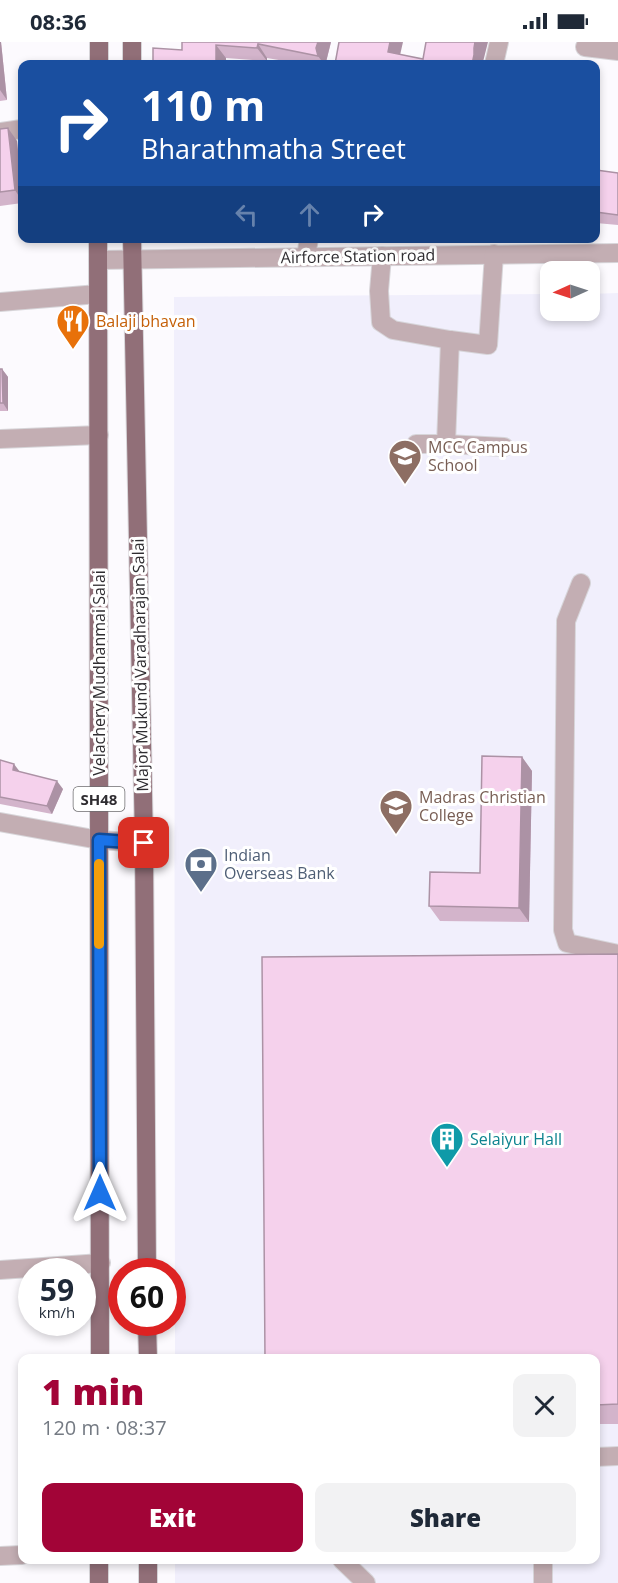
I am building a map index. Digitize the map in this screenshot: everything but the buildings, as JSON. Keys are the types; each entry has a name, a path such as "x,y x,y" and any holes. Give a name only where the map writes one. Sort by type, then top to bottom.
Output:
{"main road":[{"path":"99,42 99,60"},
{"path":"132,42 132,60"},
{"name":"Velachery Mudhanmai Salai","path":"98,243 100,1354"},
{"name":"Major Mukund Varadharajan Salai","path":"132,243 144,843 147,1258"},
{"path":"147,1336 148,1354"},
{"path":"99,1564 99,1583"},
{"path":"148,1564 148,1583"}],"street":[{"path":"495,60 499,42"},
{"path":"584,51 618,51"},
{"path":"0,132 18,130"},
{"name":"Airforce Station road","path":"98,260 308,248 382,256 443,247 494,254 566,246 618,253"},
{"path":"382,256 379,291 381,322 393,330 488,345 494,254"},
{"path":"0,302 98,294"},
{"path":"446,444 450,340"},
{"path":"0,439 99,435"},
{"path":"416,444 504,447"},
{"path":"581,583 567,621 563,930 567,943 618,954"},
{"path":"0,822 99,840 144,843"},
{"path":"0,1270 101,1263"},
{"path":"600,1457 618,1456"},
{"path":"0,1556 18,1555"},
{"path":"346,1564 366,1583"},
{"path":"543,1564 543,1583"}],"shaded area":[{"name":"Madras Christian College","path":"618,293 618,1583 175,1583 175,1564 600,1564 600,1354 175,1354 175,1336 186,1336 186,1258 175,1258 174,297 540,294 540,321 600,321 600,294"}],"slow traffic":[{"path":"99,864 99,944"}],"place":[{"name":"Balaji bhavan","path":"73,350"},
{"name":"MCC Campus School","path":"405,485"},
{"name":"Madras Christian College","path":"396,835"},
{"name":"Indian Overseas Bank","path":"201,893"},
{"name":"Selaiyur Hall","path":"447,1168"}],"route":[{"path":"100,1193 99,840 144,843"}]}
